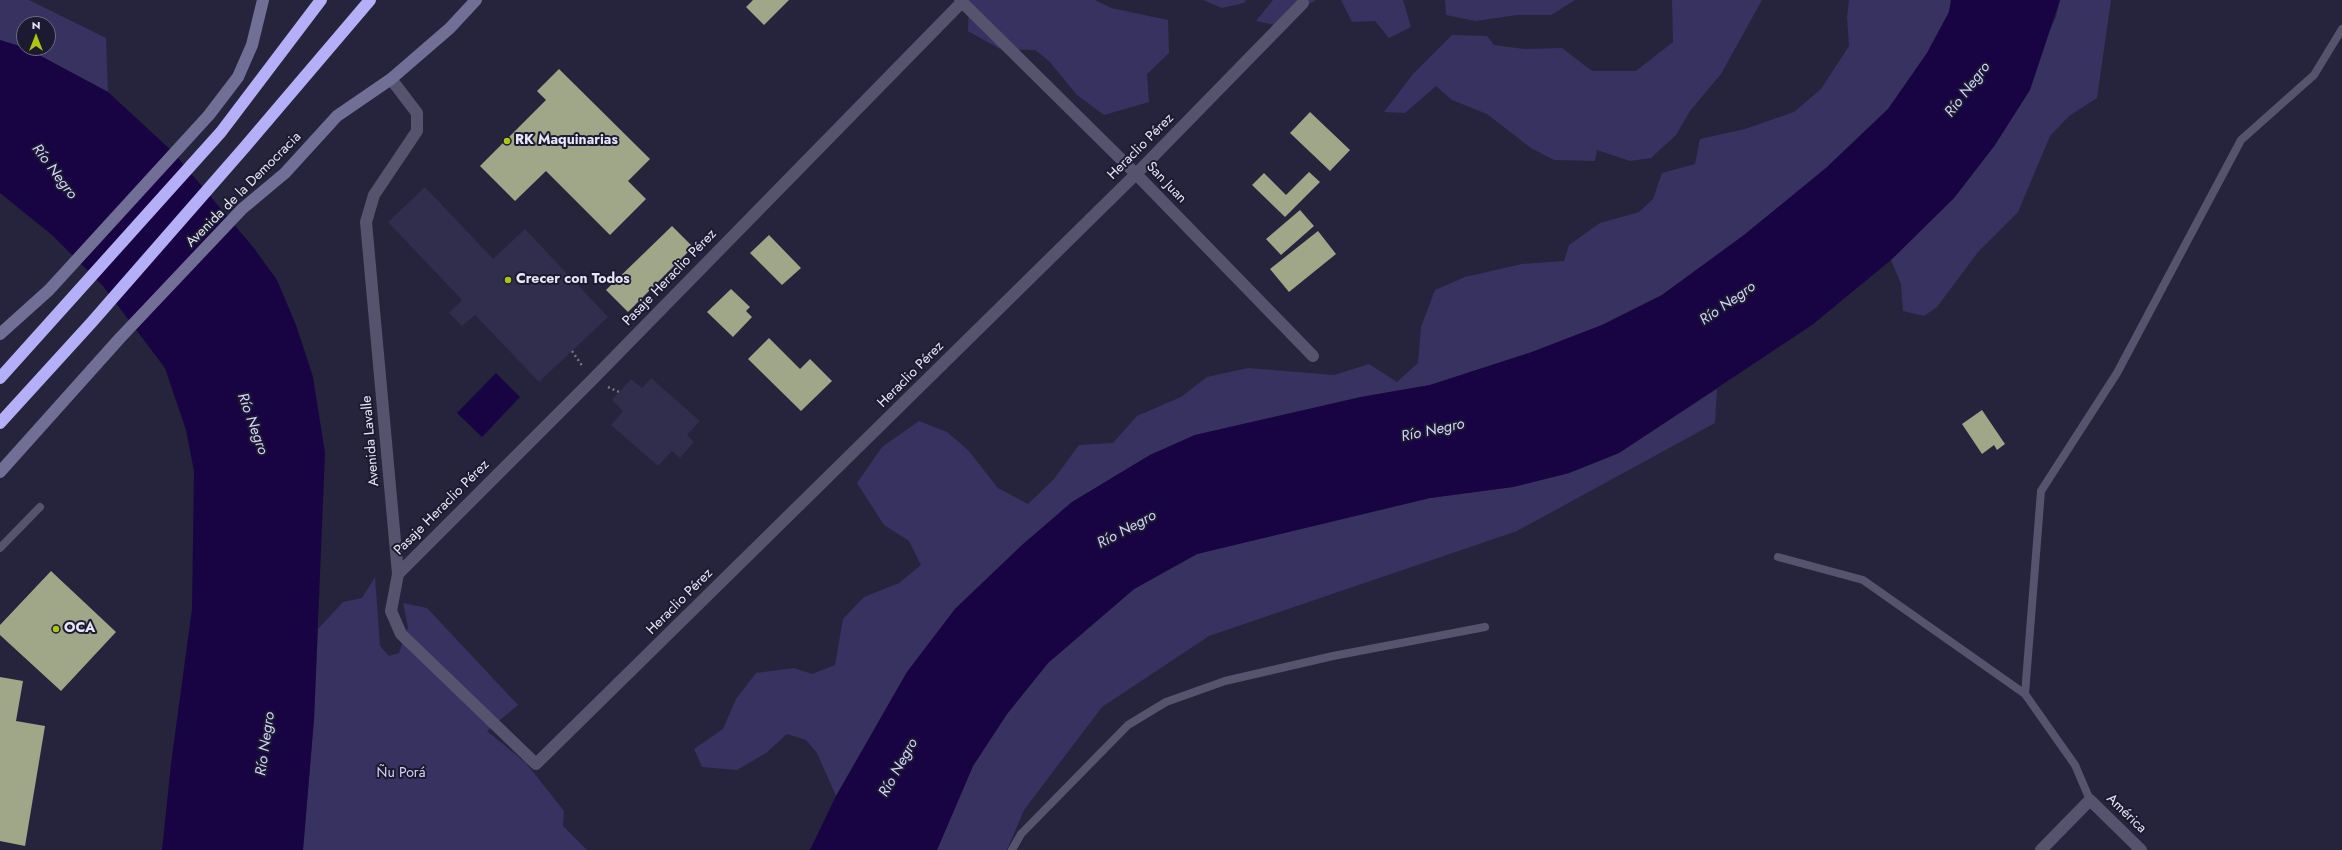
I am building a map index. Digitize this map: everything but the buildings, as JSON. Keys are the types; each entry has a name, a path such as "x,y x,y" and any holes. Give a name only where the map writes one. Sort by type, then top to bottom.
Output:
{"highway":[{"path":"0,378 221,132 321,0"},
{"name":"Avenida de la Democracia","path":"0,423 92,322 244,148 370,0"}],"street":[{"path":"0,334 49,290 209,116 238,77 252,45 263,0"},
{"name":"Avenida de la Democracia","path":"0,472 120,338 242,209 285,173 337,116 391,79 450,28 476,0"},
{"name":"San Juan","path":"961,1 1136,174 1313,356"},
{"name":"Pasaje Heraclio Pérez","path":"398,574 592,380 961,1"},
{"name":"Heraclio Pérez","path":"536,764 1136,174 1303,3"},
{"name":"Avenida Lavalle","path":"391,79 417,113 417,131 374,195 366,222 398,574 391,611 401,634 536,764"},
{"path":"2042,850 2090,800"},
{"name":"América","path":"2090,800 2141,850"}],"lane":[{"path":"2025,694 2041,491 2117,373 2241,140 2314,75 2342,30"},
{"path":"0,548 40,507"},
{"path":"1778,557 1863,580 2025,694 2075,765 2090,800"},
{"path":"1012,850 1021,834 1128,725 1166,702 1225,681 1333,656 1485,627"}],"shaded area":[{"name":"Crecer con Todos","path":"425,187 493,259 525,229 608,317 539,382 475,315 462,326 449,313 462,300 388,222"},
{"path":"651,378 700,421 687,435 694,442 680,458 672,451 658,466 611,425 623,411 612,400 631,379 642,388"}],"green space":[{"path":"0,0 29,0 106,38 108,92 40,56 56,56 56,16 16,16 16,45 0,40"},
{"path":"969,0 1095,0 1111,8 1168,20 1169,53 1147,74 1149,102 1104,115 1077,95 1049,61 1035,50 1000,49 968,31"},
{"path":"1203,0 1246,0 1244,3 1222,8"},
{"path":"1273,0 1316,0 1275,25 1256,21"},
{"path":"1341,0 1403,0 1411,27 1389,38 1375,21 1352,22"},
{"path":"1445,0 1575,0 1551,15 1517,15 1475,21 1446,15"},
{"path":"1672,0 1762,0 1721,74 1690,111 1676,135 1651,158 1630,161 1597,150 1595,161 1554,160 1531,148 1487,114 1452,100 1436,86 1405,113 1384,112 1413,74 1452,35 1487,36 1494,45 1524,49 1562,48 1592,71 1636,71 1673,42"},
{"path":"1849,0 1951,0 1949,12 1927,53 1888,109 1826,168 1744,235 1662,295 1602,325 1532,352 1430,385 1361,397 1195,435 1150,455 1072,502 1022,545 955,609 907,672 836,796 817,753 806,740 787,734 766,753 737,770 702,767 694,749 723,729 736,699 756,673 794,668 812,674 835,665 843,619 864,597 899,583 921,565 909,541 884,525 857,483 882,447 919,421 947,432 968,450 998,488 1028,504 1054,479 1079,445 1113,443 1137,416 1181,397 1207,377 1248,368 1334,375 1369,364 1397,382 1418,363 1421,327 1435,290 1465,277 1522,264 1564,261 1569,245 1600,223 1639,212 1653,199 1662,173 1695,164 1700,139 1745,129 1794,112 1821,89 1849,46 1847,17"},
{"path":"2060,0 2111,0 2097,98 2069,116 2050,136 2018,212 1978,252 1937,307 1924,316 1903,311 1901,284 1891,260 1954,198 1995,145 2056,17"},
{"path":"1717,389 1715,423 1517,531 1209,636 1102,707 1024,810 1007,850 937,850 973,766 1007,714 1048,663 1134,589 1197,554 1430,498 1513,487 1569,473 1619,453"},
{"name":"Ñu Porá","path":"375,577 380,646 389,656 399,653 408,627 403,603 427,608 518,705 487,731 526,763 564,811 563,826 587,850 303,850 314,719 318,629 343,602 362,598"}],"water":[{"name":"Río Negro","path":"1951,0 2060,0 2030,90 1995,145 1954,198 1891,260 1812,325 1619,453 1569,473 1513,487 1430,498 1197,554 1134,589 1048,663 1007,714 973,766 937,850 810,850 836,796 907,672 955,609 1022,545 1072,502 1150,455 1195,435 1361,397 1430,385 1532,352 1602,325 1662,295 1744,235 1826,168 1888,109 1927,53 1949,12"},
{"name":"Río Negro","path":"0,40 16,45 16,56 41,56 108,92 173,152 253,247 277,280 296,325 313,377 325,453 314,719 303,850 162,850 171,764 192,609 194,471 186,430 165,368 103,286 52,235 0,193"},
{"path":"496,373 520,397 482,437 457,413"}],"place":[{"name":"RK Maquinarias","path":"507,141"},
{"name":"Crecer con Todos","path":"508,280"},
{"name":"OCA","path":"56,629"}]}
